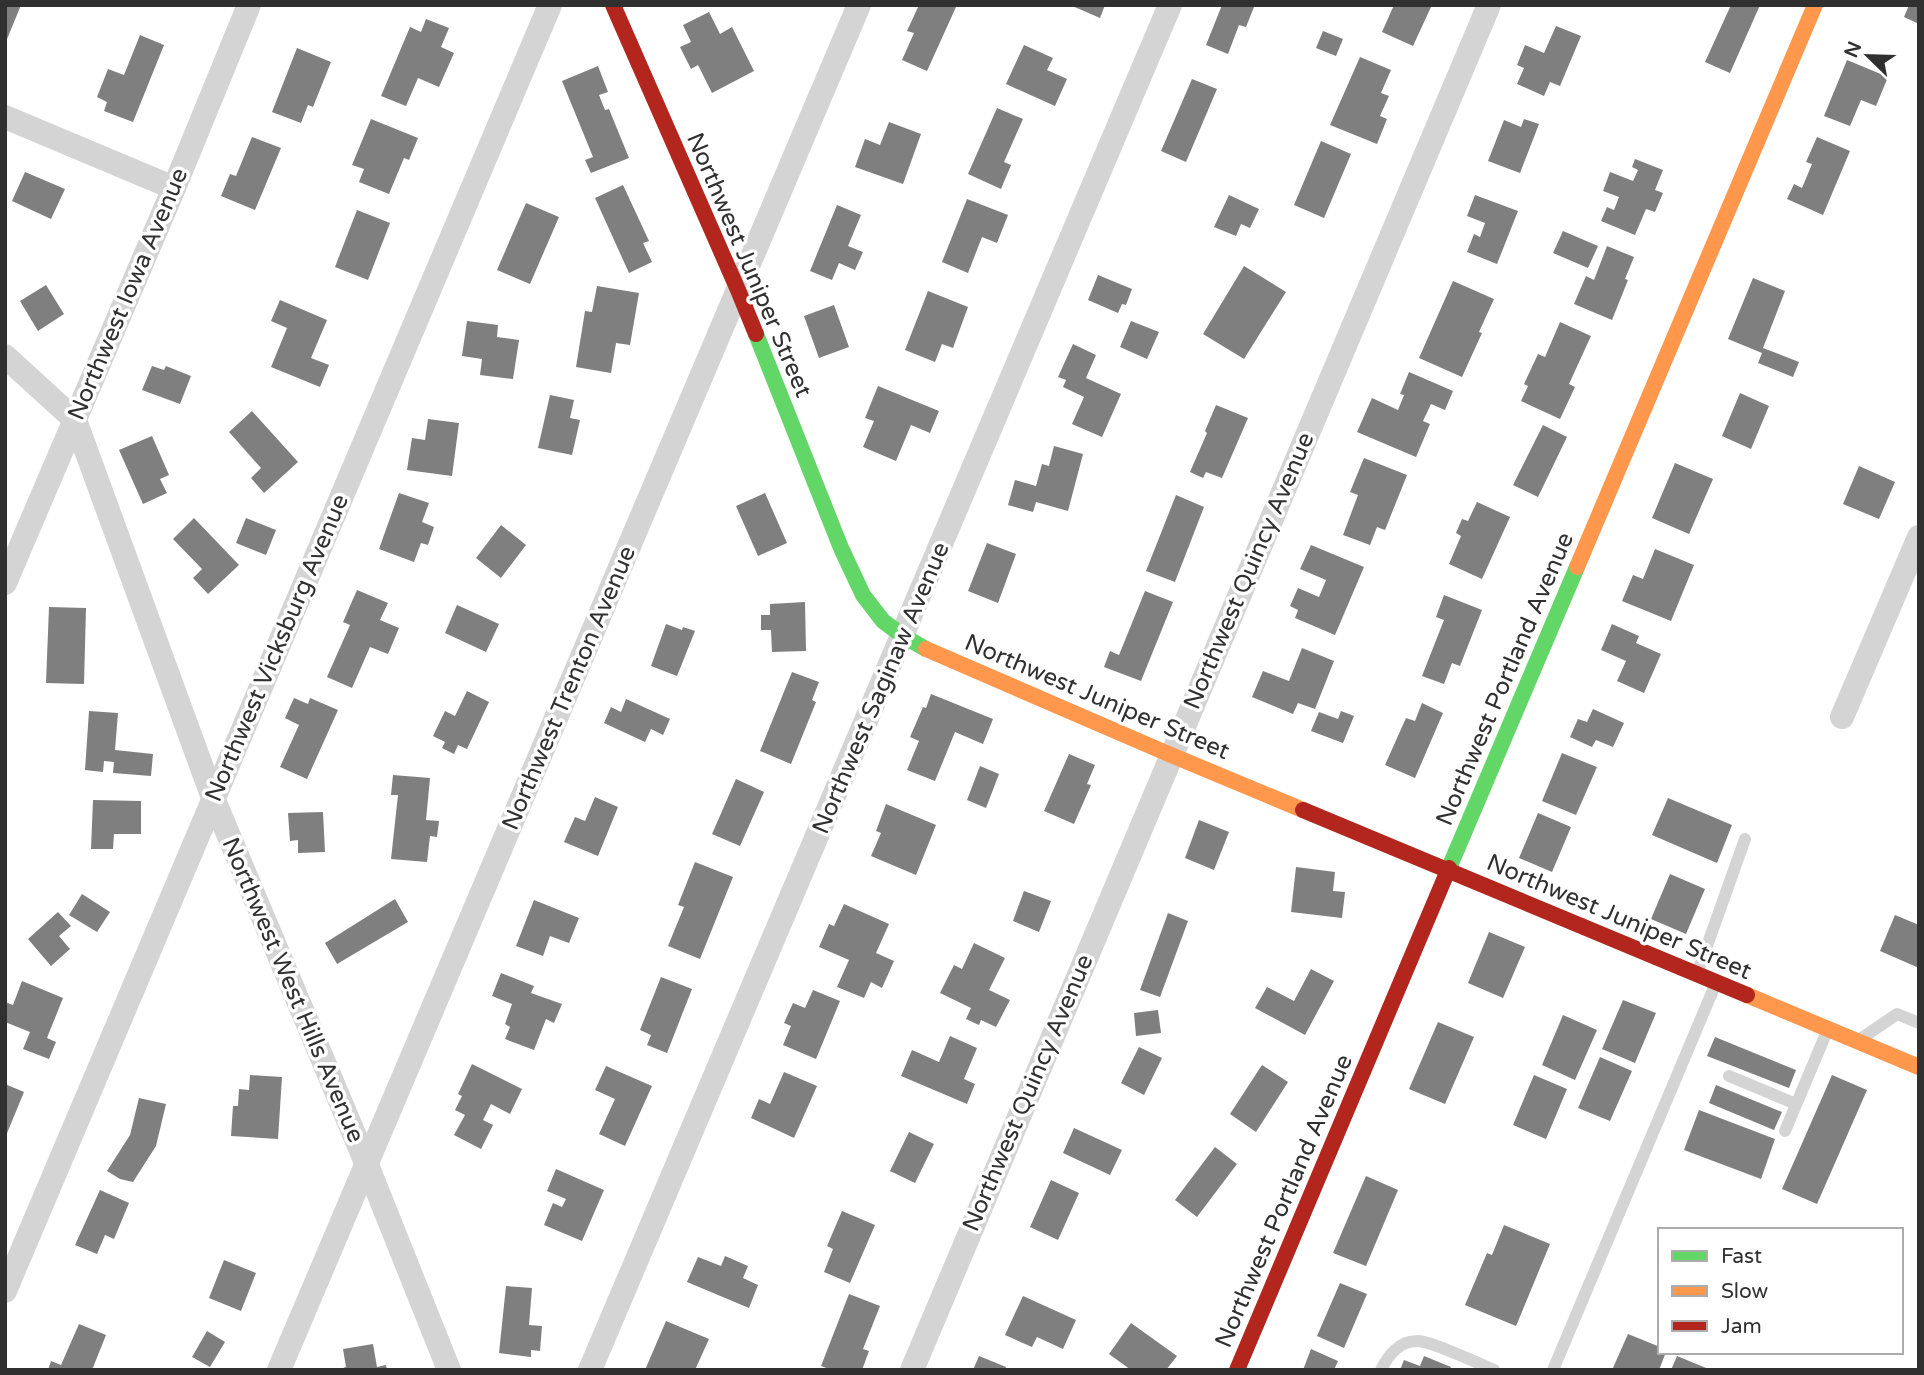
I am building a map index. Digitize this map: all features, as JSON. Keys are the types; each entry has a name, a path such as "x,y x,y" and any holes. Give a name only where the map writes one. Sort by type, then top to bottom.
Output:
{"street":[{"name":"Northwest Iowa Avenue","path":"5,583 249,5"},
{"name":"Northwest Vicksburg Avenue","path":"5,1291 550,5"},
{"name":"Northwest Juniper Street","path":"613,5 738,289 841,548 863,595 883,621 927,649 1171,755 1919,1067"},
{"name":"Northwest Trenton Avenue","path":"279,1370 859,5"},
{"name":"Northwest Saginaw Avenue","path":"590,1370 1170,5"},
{"name":"Northwest Quincy Avenue","path":"912,1370 1489,5"},
{"name":"Northwest Portland Avenue","path":"1237,1370 1815,5"},
{"path":"5,117 174,188"},
{"name":"Northwest West Hills Avenue","path":"5,356 75,419 213,798 367,1165 449,1370"},
{"path":"1842,717 1919,537"}],"lane":[{"path":"1697,974 1745,839"},
{"path":"1553,1370 1716,982"},
{"path":"1858,1041 1896,1014 1919,1023"},
{"path":"1785,1131 1828,1029"},
{"path":"1729,1076 1796,1104"},
{"path":"1381,1370 1386,1359 1402,1345 1419,1340 1494,1370"}],"building":[{"path":"5,5 21,5 5,44"},
{"path":"919,5 956,7 927,71 902,60 914,33 907,31"},
{"path":"1070,5 1105,5 1100,18"},
{"path":"1222,5 1254,7 1246,27 1239,25 1228,54 1206,45"},
{"path":"1394,5 1431,7 1413,46 1382,32"},
{"path":"1731,5 1760,5 1730,73 1705,62"},
{"path":"1909,5 1919,5 1919,24 1904,17"},
{"path":"709,12 720,34 732,27 754,71 712,93 698,65 691,69 680,47 691,42 683,25"},
{"path":"426,19 449,28 441,47 454,53 439,87 418,78 406,106 381,96 410,27 421,32"},
{"path":"1556,26 1581,36 1560,86 1550,82 1544,96 1517,84 1524,68 1517,65 1525,45 1544,53"},
{"path":"1323,31 1343,39 1336,56 1316,48"},
{"path":"140,35 164,45 133,122 104,111 107,102 97,97 108,69 124,75"},
{"path":"1024,45 1053,58 1047,70 1067,79 1055,106 1006,84"},
{"path":"297,48 331,62 313,107 308,105 301,123 272,112"},
{"path":"1360,57 1391,70 1381,93 1389,96 1380,116 1387,119 1377,144 1330,125"},
{"path":"1847,60 1888,77 1876,106 1861,100 1850,126 1824,116"},
{"path":"598,66 608,92 599,95 605,110 609,109 629,158 591,173 585,160 593,157 562,81"},
{"path":"1192,79 1217,89 1186,162 1161,151"},
{"path":"997,108 1023,119 1004,162 1011,165 1001,189 968,174"},
{"path":"371,119 418,138 409,160 404,158 389,194 359,182 364,169 352,165"},
{"path":"1524,119 1539,124 1520,173 1488,161 1504,120 1521,127"},
{"path":"889,122 921,134 903,184 855,167 865,139 880,145"},
{"path":"252,137 281,148 255,210 221,196 230,174 236,176"},
{"path":"1817,137 1850,151 1823,215 1787,199 1794,184 1802,188 1812,164 1806,162"},
{"path":"1321,141 1351,154 1324,218 1294,205"},
{"path":"1635,159 1663,170 1655,190 1663,193 1655,212 1646,209 1635,235 1601,221 1607,207 1614,210 1619,197 1603,191 1610,172 1633,181 1638,170 1632,167"},
{"path":"25,172 65,189 51,219 12,201"},
{"path":"623,185 649,241 643,243 652,262 629,273 595,198"},
{"path":"1229,195 1259,209 1250,228 1241,224 1236,236 1214,227"},
{"path":"1475,195 1518,211 1497,264 1467,252 1474,234 1480,237 1485,223 1467,216"},
{"path":"967,199 1008,215 997,243 982,237 968,273 942,262"},
{"path":"526,203 559,217 530,284 497,270"},
{"path":"837,205 861,215 848,246 863,252 855,270 839,263 832,280 810,271"},
{"path":"357,210 390,223 368,280 335,267"},
{"path":"1563,231 1598,246 1588,268 1553,253"},
{"path":"1607,246 1634,257 1612,320 1574,304 1586,276 1594,280"},
{"path":"1244,266 1286,292 1244,359 1203,334"},
{"path":"1098,275 1132,289 1126,305 1122,304 1118,313 1088,300"},
{"path":"1753,278 1785,291 1763,348 1799,362 1793,377 1758,363 1762,353 1728,339"},
{"path":"1453,281 1494,299 1462,377 1419,358"},
{"path":"46,285 64,314 38,331 20,301"},
{"path":"597,286 639,293 630,345 616,343 611,373 576,367 585,311 592,312"},
{"path":"928,291 968,307 953,348 942,344 935,362 905,350"},
{"path":"280,300 327,320 311,358 329,365 320,387 271,367 287,328 271,321"},
{"path":"834,305 849,347 819,358 804,316"},
{"path":"467,321 498,325 497,337 519,340 513,379 480,375 482,359 462,356"},
{"path":"1131,321 1159,332 1147,359 1120,347"},
{"path":"1560,322 1591,336 1569,384 1575,387 1560,419 1521,401 1528,386 1524,384 1538,354 1545,357"},
{"path":"1073,344 1096,355 1086,378 1121,394 1102,437 1072,424 1084,397 1063,387 1066,380 1058,377"},
{"path":"152,366 164,370 166,366 191,376 180,404 142,390"},
{"path":"1409,372 1453,391 1445,410 1431,404 1423,421 1430,424 1416,457 1357,432 1372,398 1398,410 1404,395 1400,394"},
{"path":"878,386 939,411 930,433 911,425 896,461 863,447 874,421 865,418"},
{"path":"1740,393 1769,406 1751,449 1722,436"},
{"path":"550,395 574,400 570,418 580,420 572,455 538,448"},
{"path":"1216,405 1248,418 1222,478 1206,472 1203,478 1190,472"},
{"path":"252,411 298,462 264,493 251,478 261,468 229,432"},
{"path":"428,419 459,423 452,476 407,470 412,438 425,440"},
{"path":"1543,425 1567,437 1538,497 1513,485"},
{"path":"152,436 169,475 160,479 167,493 143,504 119,450"},
{"path":"1054,446 1083,454 1068,511 1036,502 1033,512 1008,505 1015,480 1036,486 1042,464 1049,466"},
{"path":"1364,458 1407,475 1385,530 1377,527 1370,545 1343,535 1358,495 1350,492"},
{"path":"1675,463 1713,479 1689,534 1652,518"},
{"path":"1859,466 1895,482 1879,519 1843,504"},
{"path":"399,493 429,503 422,522 434,527 428,545 421,543 414,562 379,549"},
{"path":"765,493 787,543 758,556 736,506"},
{"path":"1176,495 1204,507 1175,582 1146,571"},
{"path":"1477,502 1510,517 1482,579 1449,564 1461,536 1456,533 1462,519 1468,521"},
{"path":"194,518 239,565 208,594 193,578 202,569 173,539"},
{"path":"246,518 276,530 266,555 236,543"},
{"path":"501,525 526,545 501,578 476,558"},
{"path":"987,543 1016,554 998,603 968,591"},
{"path":"1311,545 1364,567 1335,635 1295,618 1298,610 1290,606 1298,588 1319,597 1326,580 1300,569"},
{"path":"1655,549 1694,565 1671,621 1622,601 1633,575 1643,579"},
{"path":"357,590 388,603 380,620 399,628 388,654 370,647 352,688 327,677 350,625 343,622"},
{"path":"1145,591 1173,602 1141,681 1104,667 1110,651 1119,655"},
{"path":"1444,595 1482,610 1460,666 1452,663 1444,684 1422,676 1444,620 1436,617"},
{"path":"805,602 806,651 772,652 771,630 761,630 761,615 770,615 770,604"},
{"path":"457,605 499,624 486,652 445,633"},
{"path":"49,607 86,608 84,684 46,683"},
{"path":"666,624 695,631 677,676 651,666"},
{"path":"1612,624 1639,636 1636,643 1661,654 1644,693 1617,681 1626,661 1601,650"},
{"path":"1302,648 1334,661 1315,709 1298,703 1293,714 1252,697 1263,671 1289,681"},
{"path":"792,672 819,682 812,700 816,702 791,764 760,751"},
{"path":"467,691 489,702 467,749 458,745 454,754 442,748 445,742 433,736 445,711 455,716"},
{"path":"931,694 993,719 983,744 955,732 935,781 907,770 919,741 910,737"},
{"path":"294,698 308,704 310,698 338,710 307,779 280,767 299,725 285,718"},
{"path":"626,699 670,719 663,735 651,729 645,742 604,723 611,707 621,712"},
{"path":"1422,703 1443,713 1415,778 1385,765 1406,718 1415,721"},
{"path":"1593,709 1624,723 1613,747 1596,740 1592,747 1570,737 1578,719 1587,722"},
{"path":"89,711 118,713 115,750 153,754 151,776 113,773 114,762 104,761 103,772 85,770"},
{"path":"1341,711 1354,716 1343,743 1311,731 1319,712 1338,719"},
{"path":"1562,753 1597,767 1576,815 1542,801"},
{"path":"1069,754 1095,765 1087,784 1091,785 1074,824 1044,811"},
{"path":"980,766 999,774 986,808 967,800"},
{"path":"393,775 430,778 426,820 439,821 437,837 430,836 427,862 391,859 398,795 391,795"},
{"path":"736,779 764,792 740,846 712,834"},
{"path":"595,797 618,807 598,856 564,842 575,817 585,821"},
{"path":"1668,798 1732,825 1717,863 1652,835"},
{"path":"93,800 141,801 141,834 114,834 113,849 91,849"},
{"path":"886,804 936,825 916,875 871,856 881,833 876,831"},
{"path":"323,812 325,852 298,853 298,840 290,841 288,813"},
{"path":"1538,813 1571,827 1552,872 1519,858"},
{"path":"1199,820 1229,832 1214,870 1185,858"},
{"path":"695,862 733,877 700,959 668,946 684,907 678,905"},
{"path":"1296,867 1335,872 1333,891 1345,892 1342,918 1291,912"},
{"path":"1670,874 1705,889 1686,934 1651,919"},
{"path":"1024,891 1051,901 1039,932 1013,921"},
{"path":"82,894 110,912 97,932 69,915"},
{"path":"395,899 408,922 337,964 325,943"},
{"path":"534,900 579,918 569,943 550,936 543,956 516,946"},
{"path":"844,904 889,924 876,953 894,961 882,988 871,982 864,998 837,987 849,960 819,947 829,924 834,926"},
{"path":"58,912 71,926 59,936 70,949 51,966 28,939"},
{"path":"1168,913 1188,921 1160,997 1140,990"},
{"path":"1895,915 1919,925 1919,968 1880,951"},
{"path":"1489,932 1525,947 1503,998 1468,983"},
{"path":"974,943 1005,958 989,990 1010,1000 996,1027 981,1020 979,1025 966,1019 971,1008 940,993 954,965 962,969"},
{"path":"1311,969 1334,981 1305,1035 1255,1008 1267,987 1294,1001"},
{"path":"501,973 534,986 531,993 562,1004 554,1023 546,1019 534,1050 505,1039 510,1027 505,1024 512,1004 492,996"},
{"path":"661,977 692,989 667,1053 647,1045 651,1035 640,1030"},
{"path":"22,981 63,998 47,1038 56,1042 49,1059 23,1049 30,1032 5,1022 5,1002 13,1005"},
{"path":"813,990 840,1001 816,1059 783,1045 791,1026 784,1023 793,1003 805,1008"},
{"path":"1623,1000 1656,1013 1635,1063 1602,1049"},
{"path":"1158,1010 1161,1033 1136,1036 1134,1013"},
{"path":"1563,1015 1597,1030 1575,1080 1542,1065"},
{"path":"1438,1022 1474,1037 1445,1104 1409,1089"},
{"path":"950,1036 977,1048 964,1079 975,1084 967,1104 901,1076 912,1050 939,1062"},
{"path":"1715,1037 1796,1070 1789,1088 1707,1056"},
{"path":"1139,1047 1162,1058 1144,1095 1121,1083"},
{"path":"1600,1057 1632,1071 1610,1121 1578,1108"},
{"path":"472,1064 522,1089 510,1114 491,1104 483,1120 493,1125 481,1149 454,1135 465,1115 455,1110 462,1096 458,1094"},
{"path":"1262,1065 1288,1082 1256,1132 1230,1114"},
{"path":"606,1066 652,1086 625,1146 599,1134 615,1099 595,1090"},
{"path":"784,1072 817,1086 794,1138 751,1118 759,1099 770,1104"},
{"path":"250,1075 282,1077 278,1139 231,1136 233,1106 238,1106 239,1089 249,1090"},
{"path":"1534,1075 1567,1089 1546,1139 1513,1125"},
{"path":"1832,1075 1867,1090 1817,1204 1782,1189"},
{"path":"5,1084 24,1092 5,1138"},
{"path":"1716,1085 1782,1112 1774,1130 1709,1103"},
{"path":"139,1098 166,1104 156,1146 133,1182 120,1179 107,1171 130,1135"},
{"path":"1699,1110 1775,1139 1761,1179 1684,1150"},
{"path":"1074,1128 1122,1150 1110,1175 1063,1153"},
{"path":"909,1132 934,1144 915,1183 890,1171"},
{"path":"1215,1147 1237,1164 1197,1217 1175,1200"},
{"path":"556,1169 604,1190 582,1241 544,1225 553,1203 562,1207 566,1199 547,1191"},
{"path":"1366,1176 1398,1190 1366,1266 1333,1253"},
{"path":"1051,1180 1079,1193 1058,1240 1030,1227"},
{"path":"100,1190 129,1203 114,1239 105,1235 97,1254 75,1245"},
{"path":"842,1211 875,1225 850,1283 824,1272 833,1249 827,1246"},
{"path":"1504,1225 1550,1244 1516,1326 1465,1305 1487,1253 1492,1255"},
{"path":"725,1256 748,1266 743,1278 758,1285 749,1308 687,1282 698,1257 721,1266"},
{"path":"224,1260 256,1273 241,1311 209,1298"},
{"path":"1340,1283 1367,1294 1344,1348 1317,1336"},
{"path":"506,1286 532,1288 529,1325 542,1326 540,1351 531,1350 531,1357 499,1353"},
{"path":"849,1294 880,1306 863,1349 869,1351 862,1370 832,1370 821,1366"},
{"path":"1023,1296 1076,1320 1063,1349 1037,1337 1032,1347 1005,1335"},
{"path":"666,1321 709,1339 695,1370 645,1370"},
{"path":"1131,1323 1177,1356 1166,1370 1131,1370 1109,1354"},
{"path":"79,1324 106,1335 92,1370 48,1370 51,1361 61,1365"},
{"path":"207,1331 225,1342 210,1367 192,1357"},
{"path":"1628,1334 1658,1346 1658,1354 1665,1354 1659,1370 1612,1370"},
{"path":"373,1344 377,1367 386,1365 387,1370 337,1370 346,1367 343,1349"},
{"path":"1311,1349 1338,1361 1334,1370 1303,1370"},
{"path":"979,1356 1006,1367 1005,1370 973,1370"},
{"path":"1424,1356 1451,1367 1449,1370 1400,1370 1404,1360 1420,1366"},
{"path":"1677,1356 1711,1370 1671,1370"}],"traffic: fast":[{"path":"756,334 841,548 863,595 883,621 926,649"},
{"path":"1449,868 1577,567"}],"traffic: slow":[{"path":"1577,567 1815,5"},
{"path":"926,649 1303,810"},
{"path":"1747,995 1919,1067"}],"traffic: jam":[{"path":"613,5 756,334"},
{"path":"1303,810 1747,995"},
{"path":"1237,1370 1449,868"}]}
